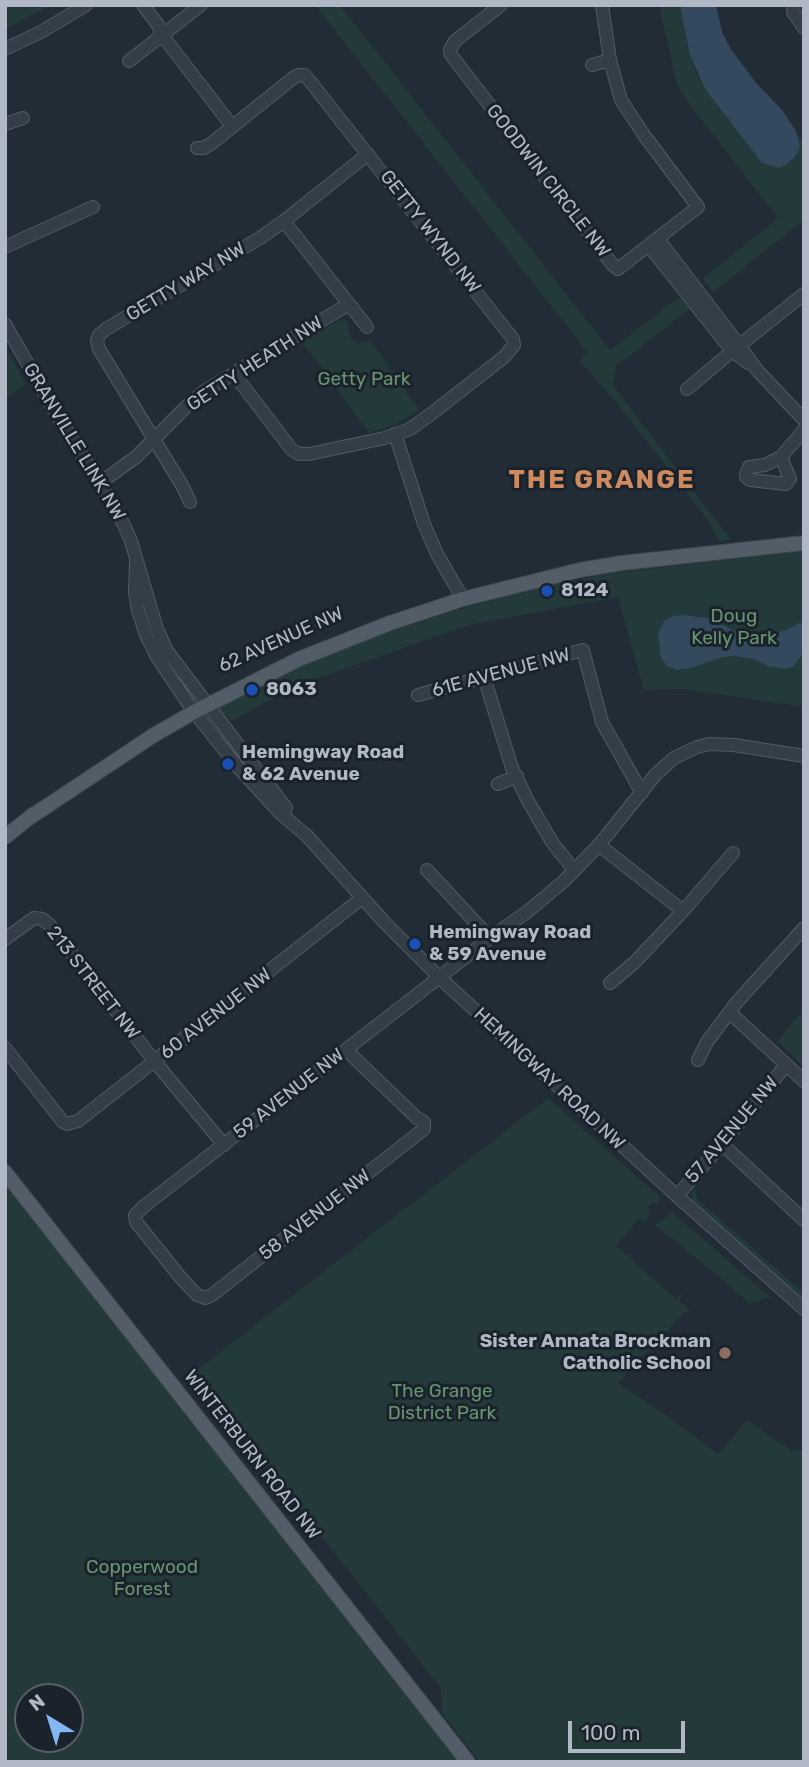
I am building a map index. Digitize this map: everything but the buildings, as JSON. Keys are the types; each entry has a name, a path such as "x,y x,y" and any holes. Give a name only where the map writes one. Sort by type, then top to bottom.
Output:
{"main road":[{"name":"62 AVENUE NW","path":"5,837 29,818 198,705 299,659 461,596 532,573 580,570 804,543"},
{"name":"WINTERBURN ROAD NW","path":"5,1172 468,1762"}],"street":[{"path":"5,49 41,32 86,5"},
{"path":"133,5 151,28 162,35"},
{"path":"143,5 162,35 232,127"},
{"path":"129,61 201,5"},
{"name":"GOODWIN CIRCLE NW","path":"501,5 455,41 450,50 453,59 618,269 698,207 621,100 610,60 602,5"},
{"path":"794,5 793,12 804,28"},
{"path":"592,65 610,60"},
{"name":"GETTY WYND NW","path":"197,148 204,148 293,78 305,75 513,339 514,345 504,357 410,429 395,434"},
{"path":"5,124 23,118"},
{"name":"GETTY WAY NW","path":"153,440 99,349 99,335 248,246 285,221 368,154"},
{"path":"5,247 93,207"},
{"path":"285,221 367,327"},
{"path":"654,243 736,348 804,420"},
{"path":"687,389 804,294"},
{"name":"GETTY HEATH NW","path":"100,483 136,457 194,399 349,304"},
{"name":"GRANVILLE LINK NW","path":"5,324 124,525 157,629 198,705"},
{"path":"234,374 292,450 299,454 395,434 424,524 437,555 461,596"},
{"path":"781,457 804,430"},
{"path":"153,440 190,502"},
{"name":"61E AVENUE NW","path":"418,695 583,650 601,722 642,793"},
{"path":"484,677 512,768 540,824 574,870"},
{"name":"HEMINGWAY ROAD NW","path":"198,705 237,765 440,978 804,1309"},
{"name":"59 AVENUE NW","path":"139,1210 527,912 599,845 656,775 674,758 709,744 734,745 804,756"},
{"path":"498,784 517,776"},
{"path":"599,845 683,911"},
{"path":"610,983 634,963 733,853"},
{"path":"427,870 490,938"},
{"name":"60 AVENUE NW","path":"5,1048 63,1122 67,1124 78,1121 362,898"},
{"name":"213 STREET NW","path":"5,939 34,918 49,924 155,1062 224,1144"},
{"path":"698,1060 707,1042 729,1012 804,928"},
{"path":"729,1012 804,1081"},
{"name":"58 AVENUE NW","path":"139,1210 135,1215 136,1222 181,1278 197,1295 205,1298 212,1295 424,1129 424,1122 346,1050"},
{"name":"57 AVENUE NW","path":"677,1196 786,1065"},
{"path":"722,1144 804,1220"}],"green space":[{"path":"5,5 51,5 5,29"},
{"path":"315,5 340,5 610,350 679,297 690,309 616,366 613,385 730,539 720,542 706,518 617,403 579,361 588,353"},
{"path":"659,5 680,5 697,75 762,163 779,168 784,166 800,146 797,135 804,139 804,220 713,292 703,278 778,218 677,85"},
{"name":"Getty Park","path":"344,318 348,323 350,336 358,343 371,341 419,410 396,424 369,433 301,340"},
{"path":"5,346 26,384 5,400"},
{"name":"Doug Kelly Park","path":"804,551 804,707 684,689 644,690 618,597 469,625 296,686 231,721 219,708 296,668 363,641 453,611 536,588 612,573"},
{"path":"804,1010 804,1067 777,1041"},
{"name":"The Grange District Park","path":"548,1098 659,1196 657,1204 653,1202 647,1208 650,1213 645,1222 640,1218 625,1235 630,1240 624,1236 616,1246 628,1256 633,1252 630,1258 676,1299 681,1293 679,1301 691,1311 685,1312 618,1383 718,1454 747,1420 792,1451 804,1448 804,1762 480,1762 442,1713 441,1688 193,1373"},
{"name":"Copperwood Forest","path":"5,1181 378,1661 458,1762 5,1762"},
{"path":"695,1189 697,1199 804,1293 804,1301 693,1202 691,1197"},
{"path":"672,1212 770,1297 750,1304 655,1225"}],"water":[{"path":"680,5 716,5 722,32 730,48 757,84 783,111 796,131 799,150 784,166 779,168 762,163 705,89 690,55"},
{"path":"681,615 708,618 743,635 784,631 804,621 804,652 793,667 786,669 734,656 677,670 667,666 661,658 658,634 664,621"}],"place":[{"name":"8124","path":"547,591"},
{"name":"8063","path":"252,690"},
{"name":"Hemingway Road & 62 Avenue","path":"228,764"},
{"name":"Hemingway Road & 59 Avenue","path":"415,944"},
{"name":"Sister Annata Brockman Catholic School","path":"725,1353"}],"district":[{"name":"THE GRANGE","path":"602,480"}]}
